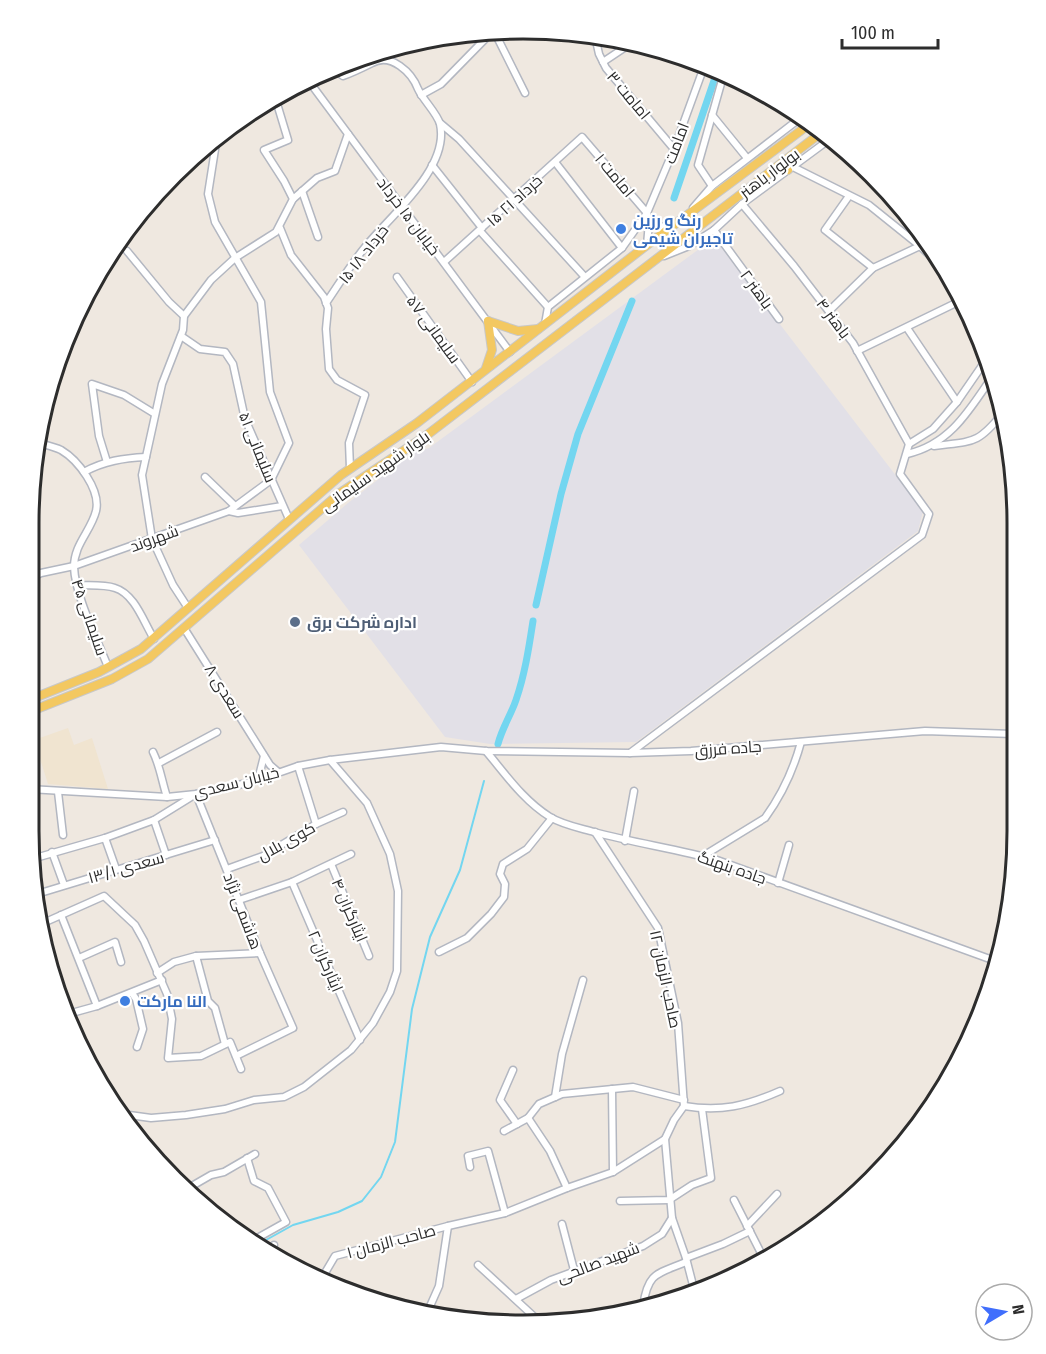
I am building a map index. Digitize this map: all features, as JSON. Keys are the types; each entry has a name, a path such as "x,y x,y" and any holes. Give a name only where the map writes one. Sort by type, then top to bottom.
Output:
{"main road":[{"name":"بولوار باهنر","path":"647,245 803,129"},
{"name":"بولوار باهنر","path":"657,258 815,137"},
{"path":"782,163 791,168"},
{"name":"بلوار شهید سلیمانی","path":"39,696 134,654 350,468 417,423 472,382 647,245"},
{"name":"بلوار شهید سلیمانی","path":"39,708 122,675 148,658 340,493 427,435 657,258"},
{"path":"484,372 492,350 488,321 518,331 543,327"},
{"path":"510,352 519,364"},
{"path":"218,581 227,591"}],"street":[{"path":"498,40 525,93"},
{"path":"421,95 441,84 483,41"},
{"name":"امامت ۳","path":"597,45 603,62 674,149"},
{"path":"603,62 622,49"},
{"path":"376,62 385,60 402,67 413,77 421,95 440,123 459,139 585,276"},
{"path":"341,75 368,68 372,64"},
{"name":"امامت","path":"548,307 622,248 647,213 674,149 702,74"},
{"path":"712,186 698,165 721,82"},
{"name":"خیابان ۱۵ خرداد","path":"313,87 510,352"},
{"path":"278,106 288,140 264,150 285,181 292,199"},
{"path":"712,115 747,158"},
{"name":"۱۵ خرداد ۱۸","path":"326,303 368,244 402,207 432,165 440,147 440,123"},
{"path":"687,216 712,186 794,123"},
{"path":"348,134 335,171 317,178 292,199 283,216 280,228 291,255 324,297 328,309 326,329 329,369 337,380 365,395 349,443 350,468"},
{"name":"۱۵ خرداد ۲١","path":"444,262 582,137"},
{"name":"امامت ۱","path":"582,137 647,213"},
{"path":"657,258 689,246 714,230 742,204 824,144"},
{"path":"215,150 208,194 217,226 261,302 270,392 289,443 271,480"},
{"path":"555,162 622,248"},
{"path":"432,165 481,229 548,307 543,327"},
{"path":"791,168 869,205 919,245"},
{"path":"302,191 318,237"},
{"path":"849,196 825,230 873,268"},
{"name":"باهنر ۴","path":"742,204 794,266 857,351 909,444"},
{"path":"647,213 649,222 647,245"},
{"path":"649,222 672,228"},
{"path":"188,608 173,585 152,539 142,475 162,384 181,336 184,316 212,280 236,258 280,228"},
{"name":"باهنر ۲","path":"714,230 779,318"},
{"path":"829,311 873,268 920,246"},
{"path":"127,251 168,302 184,316"},
{"name":"سلیمانی ۵۷","path":"397,277 472,382"},
{"path":"857,351 954,304"},
{"path":"907,328 957,402"},
{"name":"سلیمانی ۵۱","path":"181,336 200,349 225,352 233,364 244,419 289,519"},
{"path":"630,753 922,535 929,514 900,474 909,444 933,429 957,402 981,367"},
{"path":"107,462 99,436 92,384 124,395 155,414"},
{"path":"930,447 960,422 987,384"},
{"path":"907,454 930,447 975,441 988,432 996,421"},
{"path":"46,444 62,451 84,472 95,494 96,511 77,547 74,566"},
{"path":"84,472 96,465 123,458 146,457"},
{"path":"205,477 238,513 282,506"},
{"name":"شهروند","path":"39,574 74,566 232,508 271,480"},
{"name":"سلیمانی ۴۵","path":"74,566 77,585 108,667"},
{"path":"77,585 115,588 127,595 154,639"},
{"name":"سعدی ۸","path":"184,628 264,756 278,772"},
{"name":"جاده فرزق","path":"441,747 486,751 630,753 691,751 925,731 1007,734"},
{"path":"159,763 217,732"},
{"path":"703,856 765,818 797,756 801,742"},
{"name":"خیابان سعدی","path":"39,790 166,797 196,794 258,780 298,766 441,747"},
{"name":"جاده بنهنگ","path":"486,751 528,801 552,818 567,825 703,856 990,959"},
{"path":"153,752 159,763 160,777 166,797"},
{"path":"258,780 264,756"},
{"path":"132,1115 150,1118 178,1116 284,1097 304,1087 351,1050 373,1023 397,971 398,891 390,854 367,803 330,760"},
{"path":"298,766 316,824"},
{"path":"625,840 634,791"},
{"path":"58,792 63,835"},
{"path":"40,856 105,838 154,820 196,794"},
{"name":"هاشمی نژاد","path":"196,794 293,1028 236,1056"},
{"name":"کوی بلال","path":"227,869 262,856 316,824 344,812"},
{"path":"439,952 467,938 491,914 504,897 505,884 500,874 503,864 527,849 552,818"},
{"path":"154,820 166,855"},
{"name":"صاحب الزمان ۱۲","path":"595,832 658,928 678,1023 684,1103"},
{"path":"105,838 116,869"},
{"name":"سعدی ۱۳/۱","path":"43,892 215,840"},
{"path":"778,883 789,845"},
{"path":"52,852 64,885"},
{"path":"239,900 292,882 351,854"},
{"name":"ایثارگران ۴","path":"331,864 369,957"},
{"name":"ایثارگران ۲","path":"292,882 360,1040"},
{"path":"47,921 104,896 135,925 162,980 172,1019 168,1058 196,1057 227,1043"},
{"path":"61,915 97,1006"},
{"path":"79,958 115,942 121,962"},
{"path":"157,973 174,962 196,956 260,953"},
{"path":"196,956 208,1001 214,1008 227,1043 241,1069"},
{"path":"75,1012 97,1006 162,980"},
{"path":"555,1097 562,1054 584,980"},
{"path":"132,993 136,999 144,1029 137,1047"},
{"path":"513,1070 500,1100 518,1124"},
{"path":"504,1131 528,1118 539,1104 562,1094 633,1087 702,1109 750,1104 780,1091"},
{"path":"612,1089 613,1172"},
{"path":"684,1103 665,1139 672,1218 693,1284"},
{"path":"620,1201 669,1200 692,1185 711,1178 702,1109"},
{"path":"528,1118 550,1151 567,1188 613,1172 665,1139"},
{"path":"470,1167 468,1155 488,1150 505,1213"},
{"path":"194,1185 211,1175 224,1172 255,1154"},
{"path":"247,1158 254,1181 268,1188 286,1222 260,1237"},
{"name":"صاحب الزمان ۱","path":"325,1272 335,1256 505,1213 567,1188"},
{"path":"644,1300 646,1288 653,1276 723,1244 748,1228 777,1194"},
{"path":"734,1200 761,1252"},
{"name":"شهید صالحی","path":"516,1299 574,1270 643,1246 662,1233 672,1218"},
{"path":"562,1224 574,1270"},
{"path":"431,1306 439,1286 448,1226"},
{"path":"478,1265 532,1315"}],"shaded area":[{"path":"714,238 923,511 918,531 636,742 490,744 445,737 299,545 412,453 429,448"},
{"path":"68,728 74,745 92,738 108,789 48,784 39,756 39,738"}],"waterway":[{"path":"674,198 715,79"},
{"path":"536,605 561,494 578,434 632,301"},
{"path":"498,744 519,690 533,621"},
{"path":"266,1240 293,1225 338,1212 362,1201 381,1177 395,1142 412,1009 430,937 460,870 484,781"}],"place":[{"name":"رنگ و رزین تاجیران شیمی","path":"621,229"},
{"name":"اداره شرکت برق","path":"295,622"},
{"name":"النا مارکت","path":"125,1001"}]}
